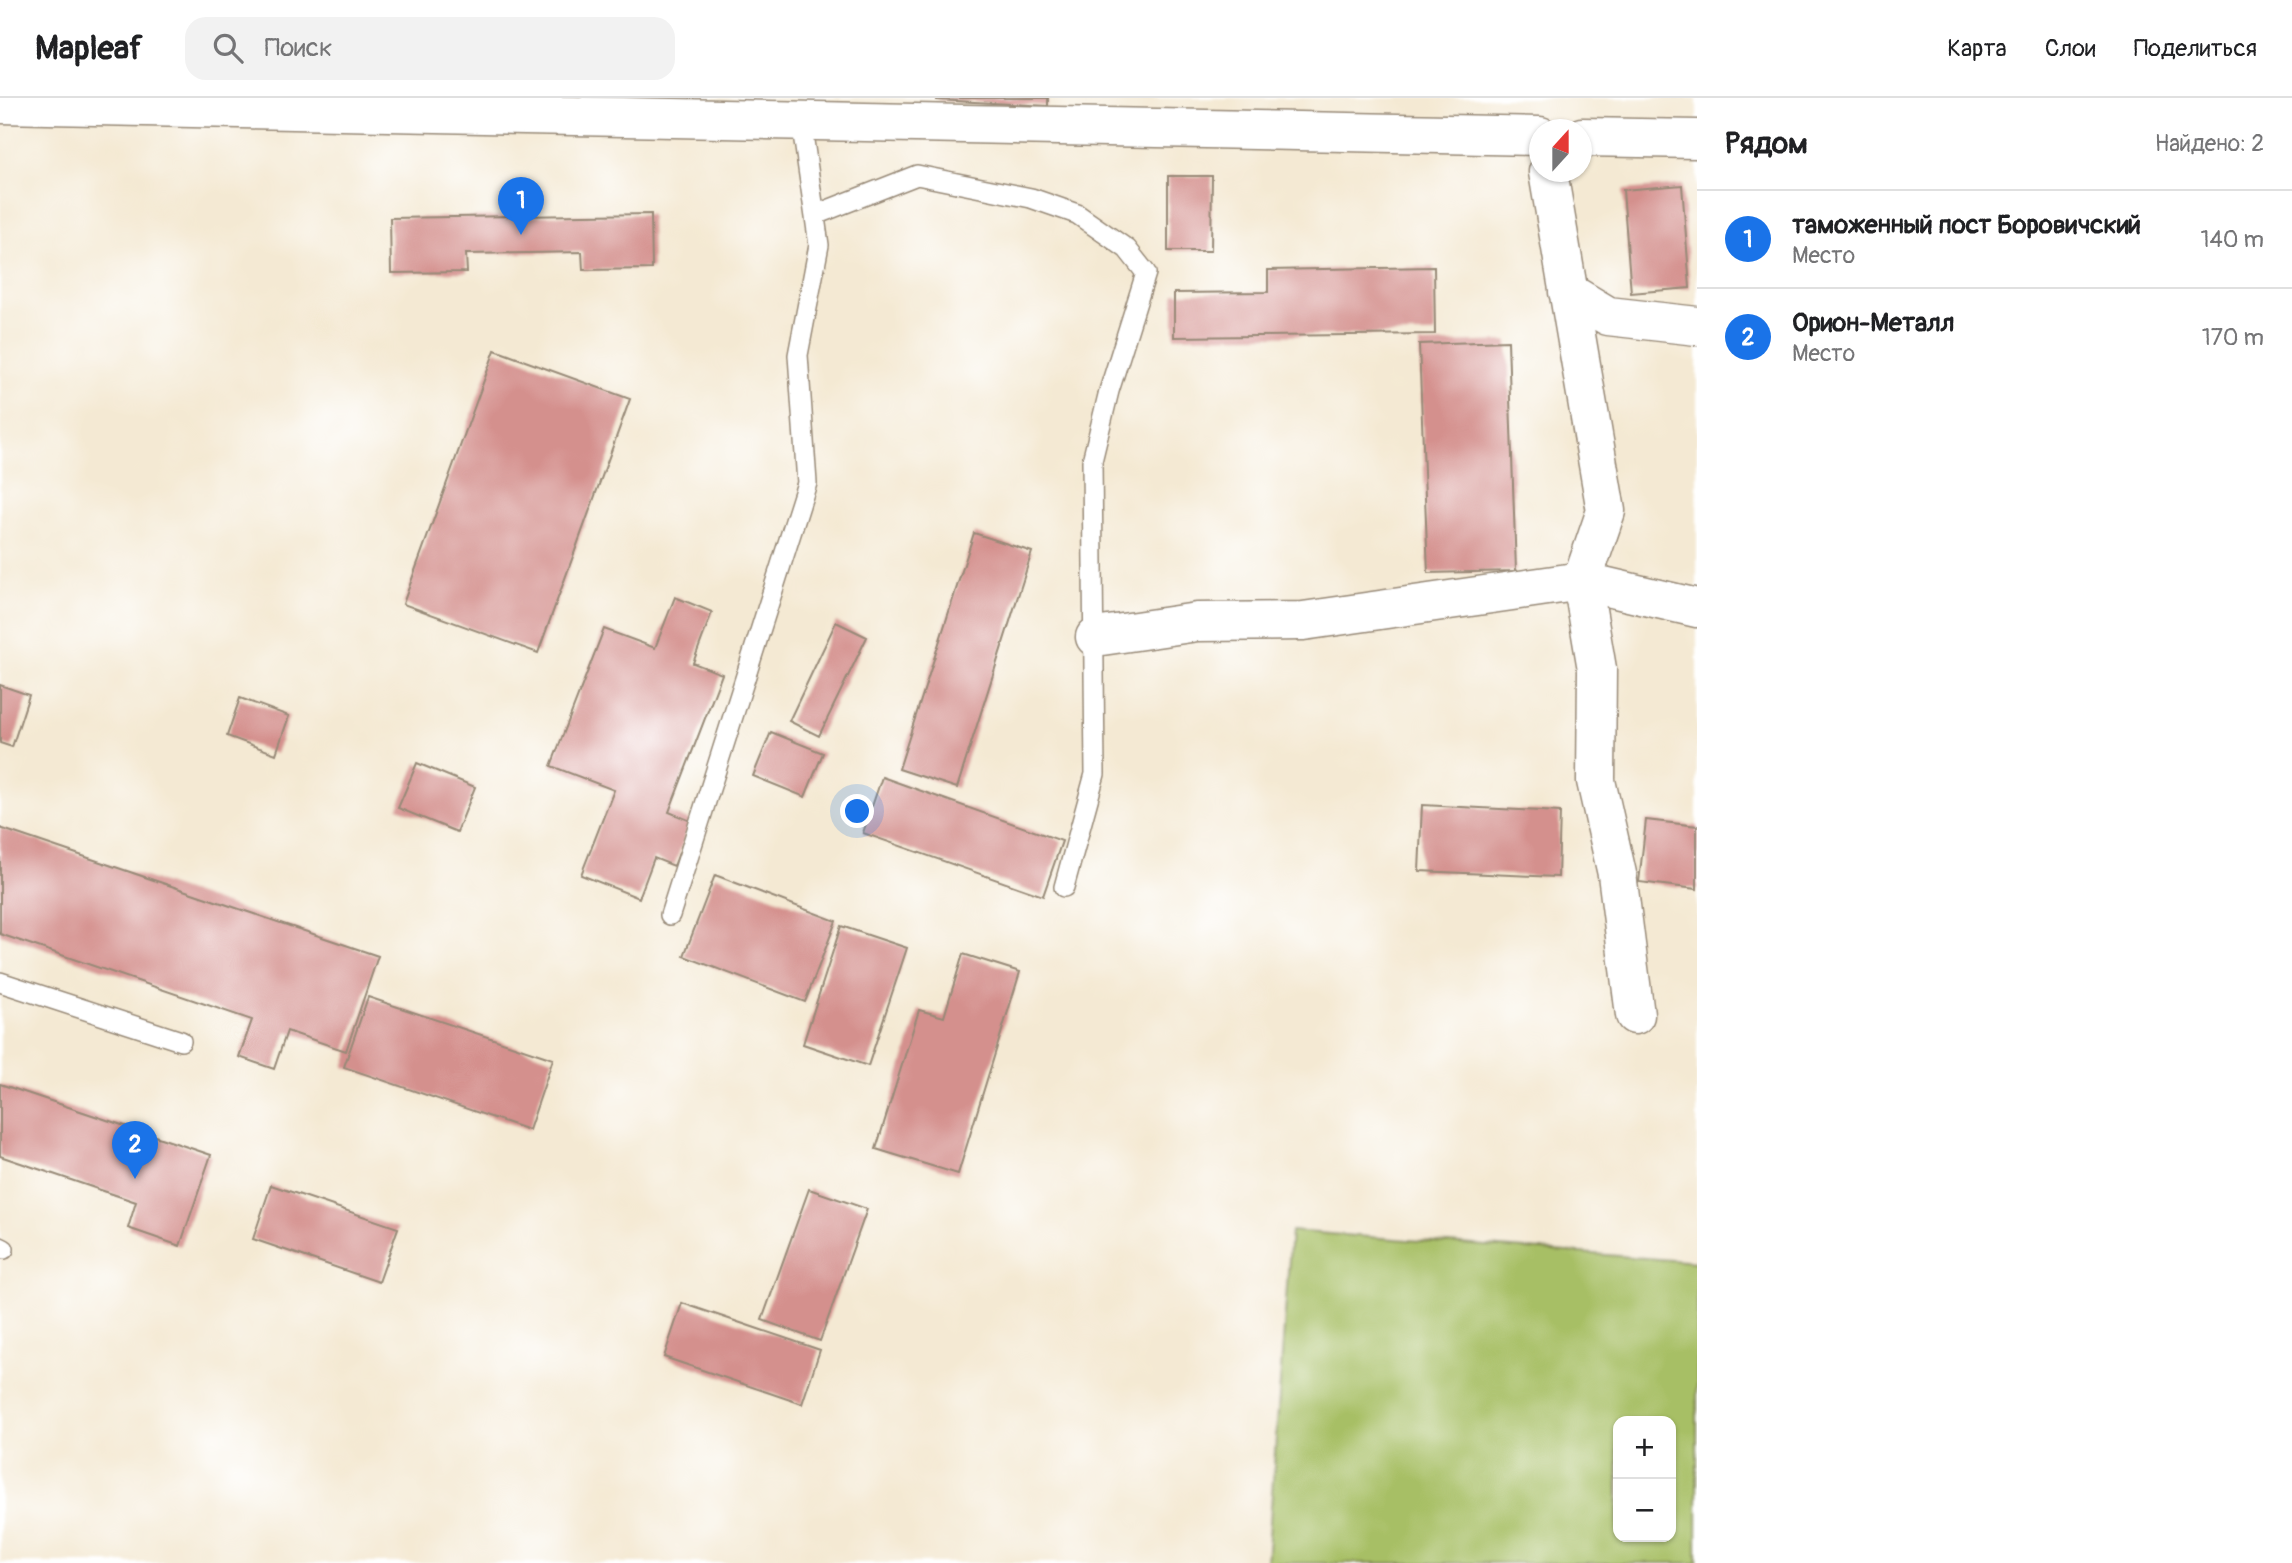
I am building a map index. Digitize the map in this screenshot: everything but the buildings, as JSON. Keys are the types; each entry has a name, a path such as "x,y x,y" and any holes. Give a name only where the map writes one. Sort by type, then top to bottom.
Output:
{"street":[{"path":"0,104 1529,136"},
{"path":"1592,136 1697,139"},
{"path":"1550,182 1606,511 1583,581 1597,669 1597,780 1617,874 1635,1014"},
{"path":"1568,292 1608,316 1697,326"},
{"path":"1095,637 1197,622 1303,621 1583,581 1697,608"}],"lane":[{"path":"670,915 807,483 798,355 819,245 801,120"},
{"path":"815,215 917,175 1031,198 1077,214 1128,249 1146,273 1109,391 1092,461 1095,774 1064,887"},
{"path":"0,982 181,1041"}],"green space":[{"path":"1291,1231 1697,1262 1697,1563 1267,1563"}],"place":[{"name":"таможенный пост Боровичский","path":"521,235"},
{"name":"Орион-Металл","path":"135,1179"}]}
